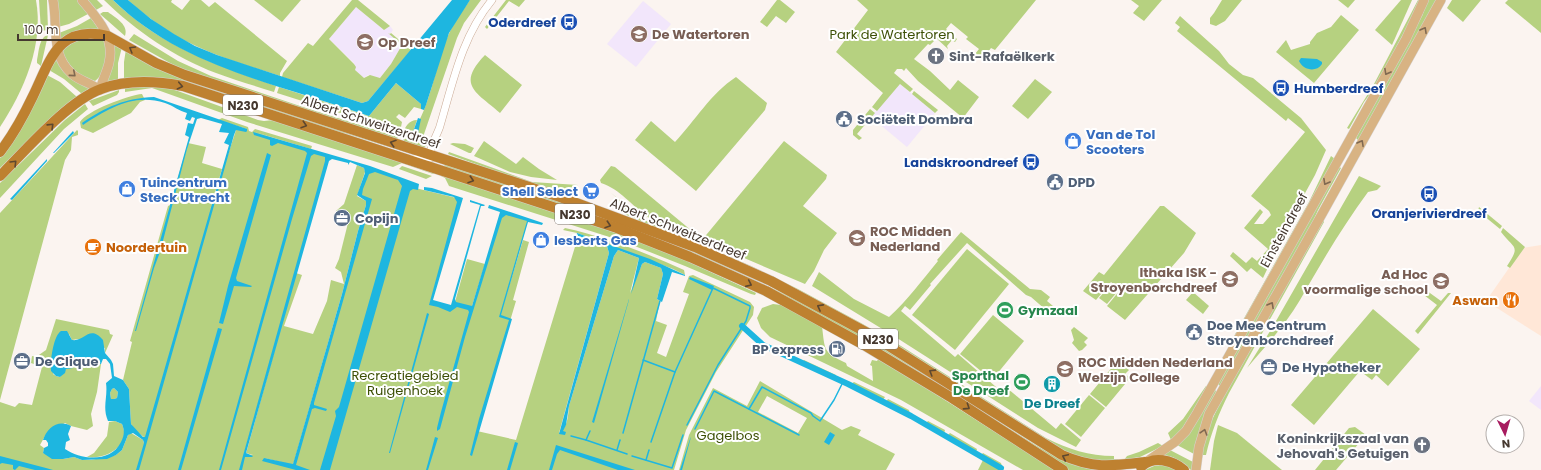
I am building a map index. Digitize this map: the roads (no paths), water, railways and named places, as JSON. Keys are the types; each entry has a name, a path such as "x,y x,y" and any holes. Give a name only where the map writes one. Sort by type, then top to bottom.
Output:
{"highway":[{"name":"N230","path":"0,152 22,118 47,65 57,48 75,36 91,33 108,36"},
{"name":"Albert Schweitzerdreef","path":"108,36 156,63 185,75 621,218 695,246 771,281 873,336 1008,420 1044,445 1072,460 1103,466 1144,464"},
{"name":"Albert Schweitzerdreef","path":"100,90 116,85 142,82 158,82 183,86 617,228 690,257 766,291 864,345 952,398 1063,470"},
{"name":"N230","path":"0,176 64,114 80,101 100,90"},
{"name":"N230","path":"1144,464 1164,460 1173,462 1184,470"}],"main road":[{"path":"53,0 57,48 63,64 73,74 100,90 107,70 110,55 108,36 103,26 82,0"},
{"name":"Einsteindreef","path":"1144,464 1175,442 1186,431 1197,413 1406,39 1424,0"},
{"name":"Einsteindreef","path":"1196,470 1199,447 1209,414 1440,0"}],"street":[{"path":"434,168 432,156 440,135 439,129 461,54 474,26 492,0"},
{"path":"409,160 432,156"}],"water":[{"path":"113,0 128,0 151,19 195,46 217,55 362,103 368,101 452,0 470,0 449,33 424,110 421,109 421,104 396,83 369,116 212,63 190,53 150,30"},
{"path":"1301,58 1317,59 1322,62 1322,64 1316,69 1306,68 1303,67 1299,61"},
{"path":"154,97 247,129 247,131 236,130 234,135 139,470 136,470 144,443 143,440 133,433 128,435 122,450 116,455 107,459 82,460 74,457 52,459 43,453 44,448 48,446 48,443 46,440 43,440 50,428 57,424 66,424 71,426 68,434 70,440 66,442 65,449 79,456 95,458 110,454 121,442 124,433 122,424 115,421 108,421 106,416 106,383 112,378 110,364 106,359 103,359 101,364 91,365 72,360 67,361 67,365 73,366 73,368 66,369 65,373 60,377 56,376 51,371 54,344 58,334 61,331 67,331 72,340 80,339 90,333 98,335 103,340 105,353 113,364 114,376 123,380 129,389 131,424 143,437 145,437 229,145 224,143 229,133 219,132 222,124 201,118 197,119 187,149 160,252 135,331 189,137 185,135 188,123 193,124 195,118 192,117 190,121 185,119 187,113 168,104 154,100 143,100 122,104 102,113 83,125 82,123 99,112 116,104","holes":["114,388 118,392 117,398 111,399 110,393 112,389"]},
{"path":"418,118 421,119 418,133 416,134 413,132"},
{"path":"73,131 74,133 53,153"},
{"path":"253,132 370,166 419,184 418,190 413,189 410,191 330,470 320,470 336,416 335,411 339,407 402,186 398,180 375,172 369,174 363,189 362,195 372,199 314,403 314,405 327,409 326,411 315,408 312,409 296,465 310,470 296,470 262,461 264,458 293,464 366,205 366,201 357,195 365,173 364,168 350,162 348,165 348,163 332,159 329,161 246,453 253,456 245,457 242,470 239,470 325,161 325,157 314,154 311,156 221,470 219,470 307,153 305,151 278,143 272,146 270,145 270,140 254,135"},
{"path":"267,153 271,155 236,278 237,281 252,286 234,286 223,324 219,323 228,286"},
{"path":"47,159 47,161 12,200 10,199"},
{"path":"424,187 432,188 463,198 433,300 451,305 480,205 470,202 470,200 485,205 481,206 455,299 456,302 472,306 500,212 488,208 489,205 543,223 542,225 528,222 501,315 512,319 472,456 470,455 479,419 509,320 499,317 527,221 506,215 502,218 465,337 440,429 437,431 469,312 468,310 457,307 450,312 429,305 457,202 454,197 424,190"},
{"path":"577,233 650,259 685,276 672,272 662,302 657,299 663,274 661,268 645,262 642,264 631,294 639,258 618,250 614,256 569,406 566,425 563,431 566,432 565,435 559,434 609,253 607,246 576,237"},
{"path":"690,277 714,286 712,290 689,279"},
{"path":"629,300 594,423 592,422"},
{"path":"427,313 429,314 389,453"},
{"path":"218,328 222,329 181,470 178,470"},
{"path":"830,432 835,435 829,445 824,442"},
{"path":"435,437 438,438 428,470 426,470"},
{"path":"691,437 682,470 680,470 690,439"},
{"path":"515,442 518,443 510,470 507,470"},
{"path":"556,445 635,470 618,470 560,450 557,454 552,470 549,470"},
{"path":"0,456 53,470 35,470 19,466 15,470 13,469 13,465 0,464"}],"waterway":[{"path":"651,442 675,372 713,288 750,306 750,308 746,321 718,365 687,425"},
{"path":"623,433 660,301"},
{"path":"742,326 763,345 848,384 911,416 1001,468"},
{"path":"643,360 675,372"},
{"path":"749,409 762,387 811,413 820,421 834,400 843,382"},
{"path":"695,429 714,391 799,435"},
{"path":"571,436 586,440 590,431"},
{"path":"632,456 672,468 683,435"},
{"path":"586,440 627,454"},
{"path":"617,450 620,440"},
{"path":"646,460 649,450"}],"place":[{"name":"Oderdreef","path":"569,22"},
{"name":"De Watertoren","path":"639,34"},
{"name":"Op Dreef","path":"365,42"},
{"name":"Sint-Rafaëlkerk","path":"936,56"},
{"name":"Humberdreef","path":"1281,88"},
{"name":"Sociëteit Dombra","path":"844,119"},
{"name":"Van de Tol Scooters","path":"1073,141"},
{"name":"Landskroondreef","path":"1031,162"},
{"name":"DPD","path":"1055,182"},
{"name":"Tuincentrum Steck Utrecht","path":"127,189"},
{"name":"Shell Select","path":"591,191"},
{"name":"Oranjerivierdreef","path":"1429,194"},
{"name":"Copijn","path":"342,218"},
{"name":"ROC Midden Nederland","path":"857,238"},
{"name":"Iesberts Gas","path":"541,240"},
{"name":"Noordertuin","path":"93,247"},
{"name":"Ithaka ISK - Stroyenborchdreef","path":"1230,279"},
{"name":"Ad Hoc voormalige school","path":"1441,281"},
{"name":"Aswan","path":"1511,300"},
{"name":"Gymzaal","path":"1005,310"},
{"name":"Doe Mee Centrum Stroyenborchdreef","path":"1194,332"},
{"name":"BP express","path":"837,349"},
{"name":"De Clique","path":"22,361"},
{"name":"De Hypotheker","path":"1269,367"},
{"name":"ROC Midden Nederland Welzijn College","path":"1065,369"},
{"name":"Sporthal De Dreef","path":"1022,382"},
{"name":"De Dreef","path":"1052,384"},
{"name":"Koninkrijkszaal van Jehovah's Getuigen","path":"1422,445"}],"park label":[{"name":"Park de Watertoren","path":"892,34"},
{"name":"Recreatiegebied Ruigenhoek","path":"405,382"},
{"name":"Gagelbos","path":"728,435"}]}
